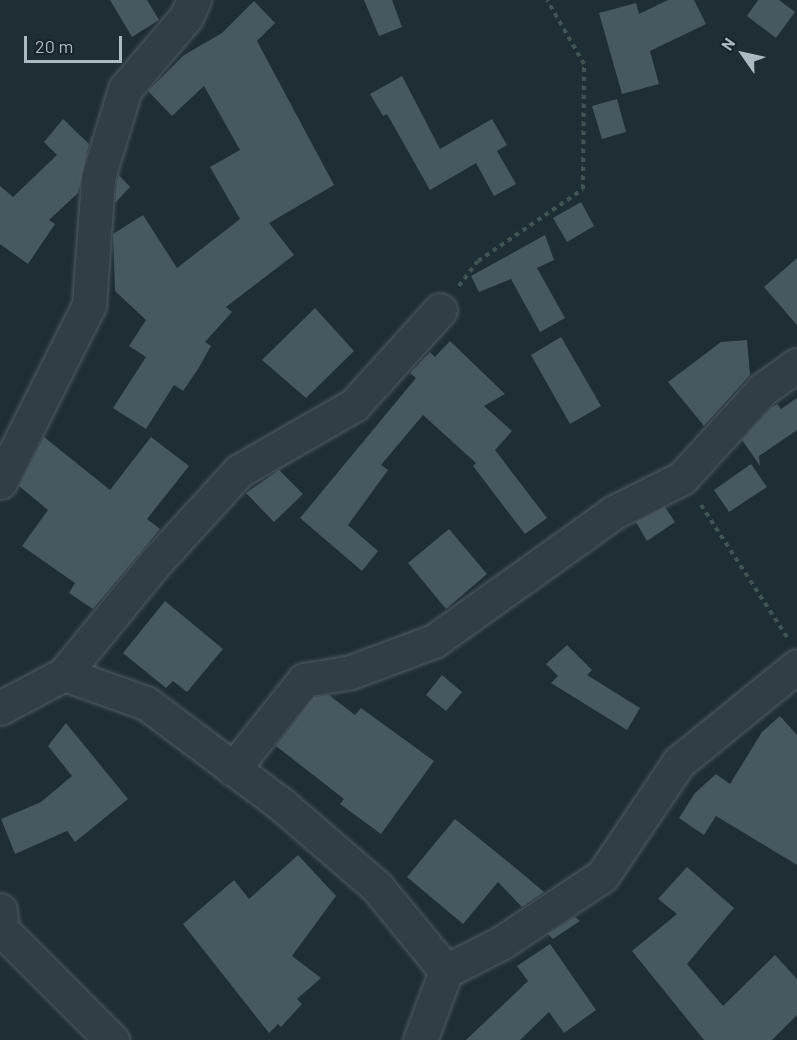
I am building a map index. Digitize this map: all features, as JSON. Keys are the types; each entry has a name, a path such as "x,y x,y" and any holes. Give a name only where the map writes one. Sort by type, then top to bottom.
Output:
{"street":[{"path":"0,482 89,304 98,178 125,89 186,17 194,0"},
{"path":"0,708 64,674 154,564 239,471 354,405 440,310"},
{"path":"233,769 303,680 351,672 434,641 614,512 682,478 763,389 797,365"},
{"path":"420,1040 446,971 501,943 602,876 679,762 794,655"},
{"path":"64,674 146,703 233,769 377,887 446,971"},
{"path":"0,910 2,930 112,1040"}],"path":[{"path":"440,310 478,261 583,189 584,64 547,0"},
{"path":"682,478 794,655"}],"building":[{"path":"110,0 147,0 159,20 132,37"},
{"path":"364,0 392,0 402,27 379,36"},
{"path":"668,0 694,0 706,24 650,51 659,84 622,94 599,13 636,3 639,14"},
{"path":"758,0 779,0 795,12 776,38 747,16"},
{"path":"254,1 275,23 257,41 334,185 269,223 294,255 226,307 232,312 205,342 211,346 198,369 183,391 174,385 146,429 113,408 146,357 129,346 146,320 115,291 113,234 143,215 177,268 240,219 210,167 240,150 204,86 172,116 148,91 184,55 222,33"},
{"path":"402,76 440,149 492,119 507,145 497,151 516,184 494,196 476,163 430,190 387,114 383,116 370,94"},
{"path":"617,99 626,132 602,139 592,106"},
{"path":"63,119 89,144 78,193 49,220 55,224 28,264 0,244 0,186 13,197 57,155 44,142"},
{"path":"119,175 130,187 115,203 117,181"},
{"path":"581,202 594,226 567,242 553,218"},
{"path":"545,235 554,260 537,268 565,318 540,332 511,279 479,292 471,276"},
{"path":"797,258 797,325 764,287"},
{"path":"315,308 354,351 306,398 262,360"},
{"path":"561,337 601,406 570,424 531,355"},
{"path":"747,340 750,375 704,426 668,382 721,342"},
{"path":"450,341 505,394 484,406 512,431 495,450 547,518 525,534 473,466 476,463 423,415 381,465 388,470 348,525 378,551 362,571 300,518 416,378 410,373 430,352 435,357"},
{"path":"797,398 797,430 759,456 760,466 742,440 771,408 777,404 781,409"},
{"path":"44,437 110,490 151,437 189,466 147,519 160,529 93,609 69,593 75,583 22,546 48,510 19,486"},
{"path":"751,464 767,487 729,512 714,490"},
{"path":"279,470 303,494 274,522 246,493"},
{"path":"665,507 675,522 647,541 636,522"},
{"path":"449,529 487,574 446,609 408,563"},
{"path":"165,601 223,649 187,692 173,681 166,688 123,653"},
{"path":"567,645 592,670 587,675 640,708 627,730 551,683 558,676 546,664"},
{"path":"442,675 462,692 446,711 426,695"},
{"path":"329,695 355,715 361,708 434,761 381,834 340,804 344,799 276,746 314,697"},
{"path":"780,716 797,735 797,865 716,816 704,835 679,818 695,793 716,774 730,784 762,732"},
{"path":"66,723 128,799 75,842 67,831 15,854 1,819 41,802 72,776 48,746"},
{"path":"455,819 544,892 522,907 498,882 463,924 407,877"},
{"path":"298,855 336,896 292,956 321,978 297,999 302,1004 281,1027 278,1024 269,1033 183,924 234,880 249,899"},
{"path":"687,867 734,908 687,964 723,1006 775,955 797,979 797,1015 772,1040 704,1040 632,951 677,914 658,899"},
{"path":"575,917 580,921 553,939 548,934"},
{"path":"550,944 596,1010 564,1033 549,1012 520,1040 466,1040 528,981 517,966"}]}
